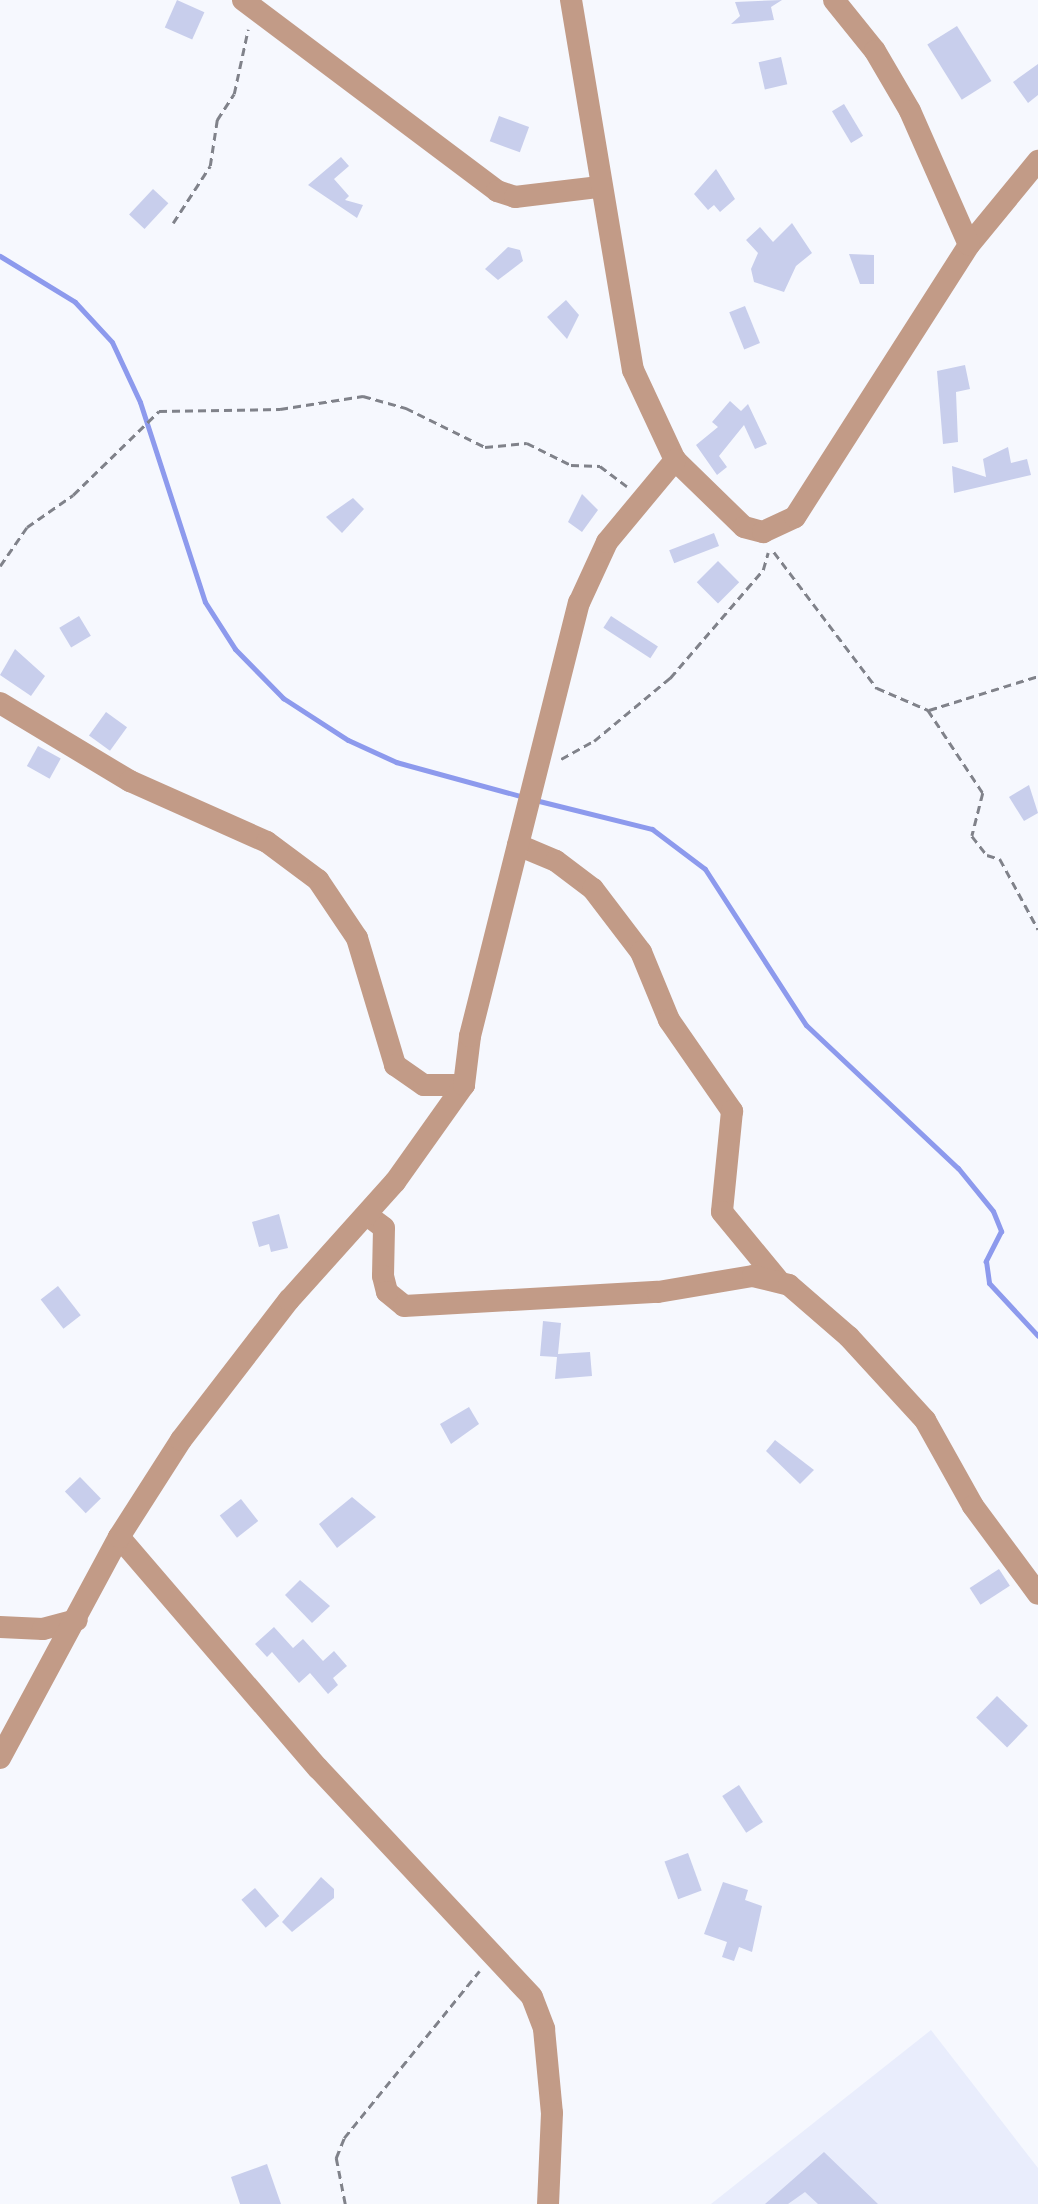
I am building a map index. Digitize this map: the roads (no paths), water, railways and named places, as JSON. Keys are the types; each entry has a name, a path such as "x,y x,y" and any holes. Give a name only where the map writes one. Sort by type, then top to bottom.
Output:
{"street":[{"path":"571,0 632,370 674,460 744,527 764,532 796,517 969,245 1038,161"},
{"path":"834,0 876,51 910,112 969,245"},
{"path":"247,4 497,191 514,197 599,187"},
{"path":"0,1758 119,1537 180,1440 289,1300 367,1215 464,1085 470,1036 579,604 607,542 674,460"},
{"path":"0,703 130,780 267,842 318,880 357,938 395,1065 424,1084 464,1085"},
{"path":"520,838 593,889 641,952 668,1020 732,1111 722,1212 778,1280 849,1337 925,1420 973,1506 1038,1594"},
{"path":"367,1215 384,1228 383,1276 387,1292 404,1306 658,1292 752,1276 778,1280"},
{"path":"119,1537 318,1768 493,1948 532,1997 544,2028 552,2114 548,2204"},
{"path":"0,1628 43,1629 76,1620"}],"waterway":[{"path":"0,256 75,302 112,342 140,402 205,602 235,649 283,698 348,740 396,762 524,797"},
{"path":"535,800 652,829 705,869 806,1025 958,1168 993,1211 1001,1231 986,1261 989,1283 1038,1336"}]}
